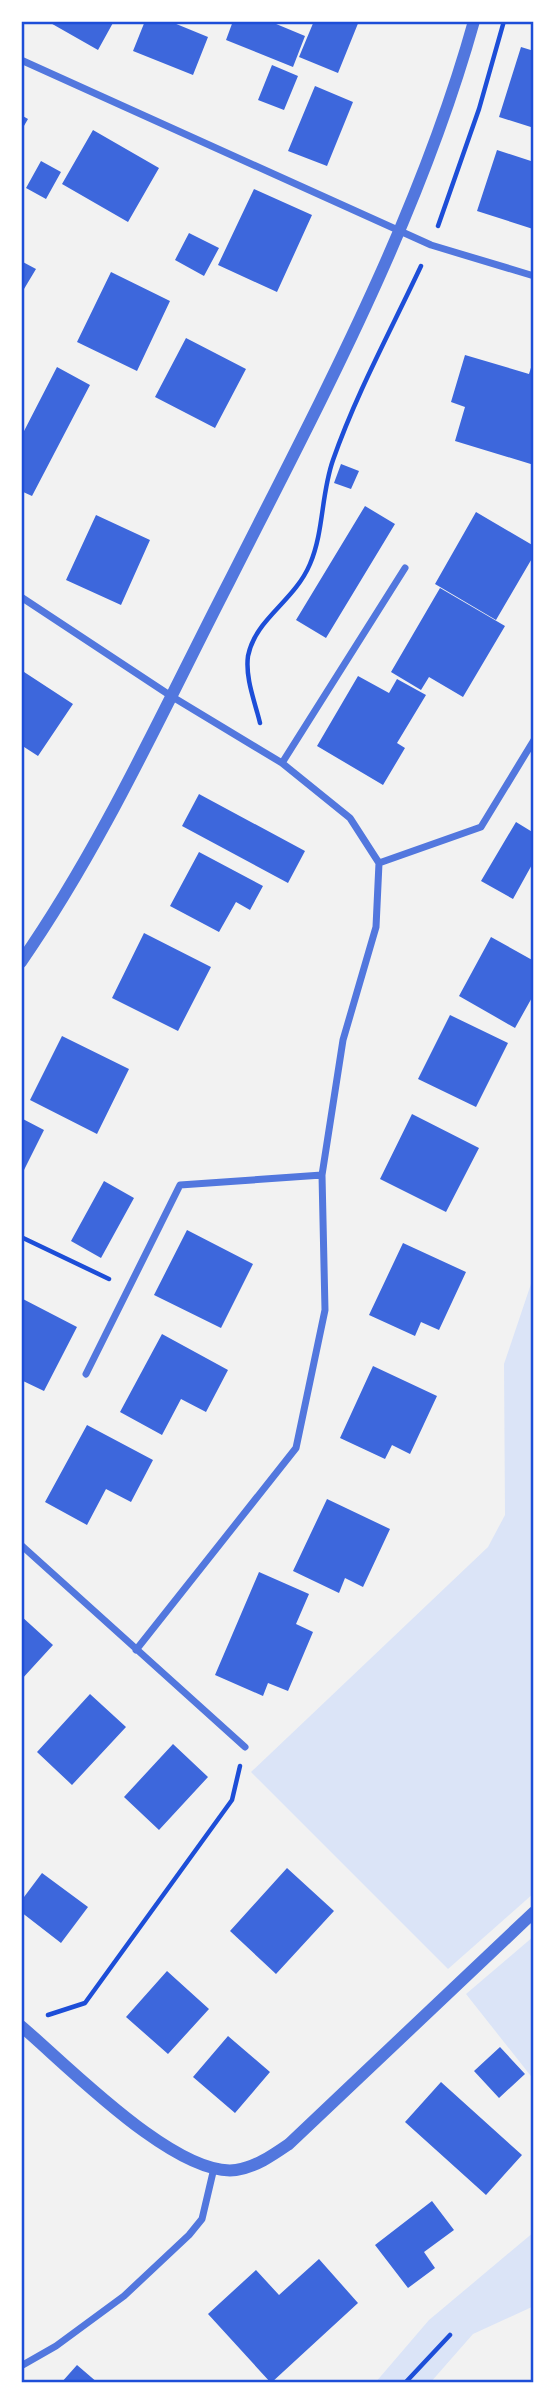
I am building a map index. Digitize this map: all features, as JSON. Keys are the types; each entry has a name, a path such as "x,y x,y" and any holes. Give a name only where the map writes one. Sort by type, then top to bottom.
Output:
{"street":[{"path":"21,962 92,845 171,696 401,232 438,134 474,21"},
{"path":"21,60 431,245 534,276"},
{"path":"282,763 405,568"},
{"path":"21,597 171,696 282,763 350,818 379,863 376,926 343,1040 322,1175 325,1310 296,1448 136,1650"},
{"path":"379,863 481,827 534,740"},
{"path":"86,1374 180,1185 322,1175"},
{"path":"21,1545 245,1747"},
{"path":"21,2026 149,2135 179,2156 214,2168 235,2170 262,2162 289,2144 534,1912"},
{"path":"21,2367 56,2346 124,2296 189,2235 202,2219 214,2168"}],"path":[{"path":"268,755 247,671 249,653 259,627 298,589 309,566 318,542 331,464 348,421 431,245 480,109 504,21"},
{"path":"21,1237 129,1289"},
{"path":"47,2016 85,2003 232,1800 245,1747"},
{"path":"405,2383 450,2335"}],"shaded area":[{"path":"534,1275 534,1893 448,1969 251,1772 488,1547 505,1515 504,1364"},
{"path":"534,1936 534,2080 466,1994"},
{"path":"534,2232 534,2306 473,2334 430,2383 375,2383 429,2320"}],"building":[{"path":"47,21 114,21 98,50"},
{"path":"145,21 169,21 208,37 193,75 133,51"},
{"path":"233,21 269,21 305,36 293,67 226,40"},
{"path":"314,21 359,21 338,73 299,57"},
{"path":"521,47 534,51 534,128 499,117"},
{"path":"272,65 298,76 284,110 258,100"},
{"path":"315,86 353,102 327,166 288,151"},
{"path":"21,115 28,119 21,131"},
{"path":"93,130 159,168 128,222 62,184"},
{"path":"497,150 534,162 533,229 477,211"},
{"path":"41,161 61,172 46,199 26,188"},
{"path":"254,189 312,215 277,292 218,265"},
{"path":"189,233 219,248 204,276 175,260"},
{"path":"21,261 36,269 21,294"},
{"path":"111,272 170,301 137,371 77,342"},
{"path":"186,338 246,369 215,428 155,397"},
{"path":"465,355 529,374 534,358 534,465 455,441 465,407 451,402"},
{"path":"57,367 90,385 32,496 21,491 21,432 23,433"},
{"path":"341,464 359,471 351,489 334,483"},
{"path":"365,506 395,524 326,638 296,620"},
{"path":"476,512 534,546 534,555 496,620 435,584"},
{"path":"96,515 150,540 121,605 66,580"},
{"path":"440,588 505,626 463,697 429,677 421,690 391,672"},
{"path":"21,670 73,704 38,756 21,745"},
{"path":"358,676 389,693 397,679 426,695 397,743 405,748 383,785 317,746"},
{"path":"199,794 305,851 288,883 182,826"},
{"path":"516,822 534,833 534,861 513,899 481,881"},
{"path":"199,852 263,886 250,910 236,902 219,932 170,906"},
{"path":"144,933 211,967 178,1031 112,998"},
{"path":"491,937 534,961 534,994 515,1028 459,996"},
{"path":"450,1015 508,1043 476,1107 418,1079"},
{"path":"62,1036 129,1069 97,1134 30,1100"},
{"path":"412,1114 479,1148 446,1212 380,1179"},
{"path":"21,1118 44,1130 21,1176"},
{"path":"104,1181 134,1198 101,1258 71,1241"},
{"path":"187,1230 253,1264 221,1328 154,1295"},
{"path":"403,1243 466,1272 439,1330 421,1322 415,1336 369,1315"},
{"path":"21,1298 77,1327 44,1391 21,1380"},
{"path":"162,1334 228,1370 206,1412 181,1399 162,1435 120,1412"},
{"path":"373,1366 437,1396 410,1454 392,1445 385,1459 340,1438"},
{"path":"87,1425 153,1460 131,1502 106,1489 87,1525 45,1502"},
{"path":"327,1499 390,1529 363,1587 345,1578 339,1593 293,1571"},
{"path":"259,1572 309,1594 296,1624 313,1632 288,1691 268,1683 263,1696 215,1675"},
{"path":"21,1616 53,1645 21,1680"},
{"path":"90,1694 126,1727 72,1785 37,1752"},
{"path":"173,1744 208,1777 159,1830 124,1797"},
{"path":"287,1868 334,1911 276,1974 230,1931"},
{"path":"42,1873 88,1907 61,1943 21,1912 21,1901"},
{"path":"167,1971 209,2009 168,2054 126,2017"},
{"path":"228,2036 270,2072 235,2113 193,2077"},
{"path":"500,2047 525,2074 499,2098 474,2071"},
{"path":"441,2082 522,2155 486,2195 405,2122"},
{"path":"432,2201 454,2230 424,2252 435,2268 408,2288 375,2245"},
{"path":"319,2259 358,2303 271,2383 208,2314 256,2270 279,2295"},
{"path":"77,2365 98,2383 61,2383"}]}
